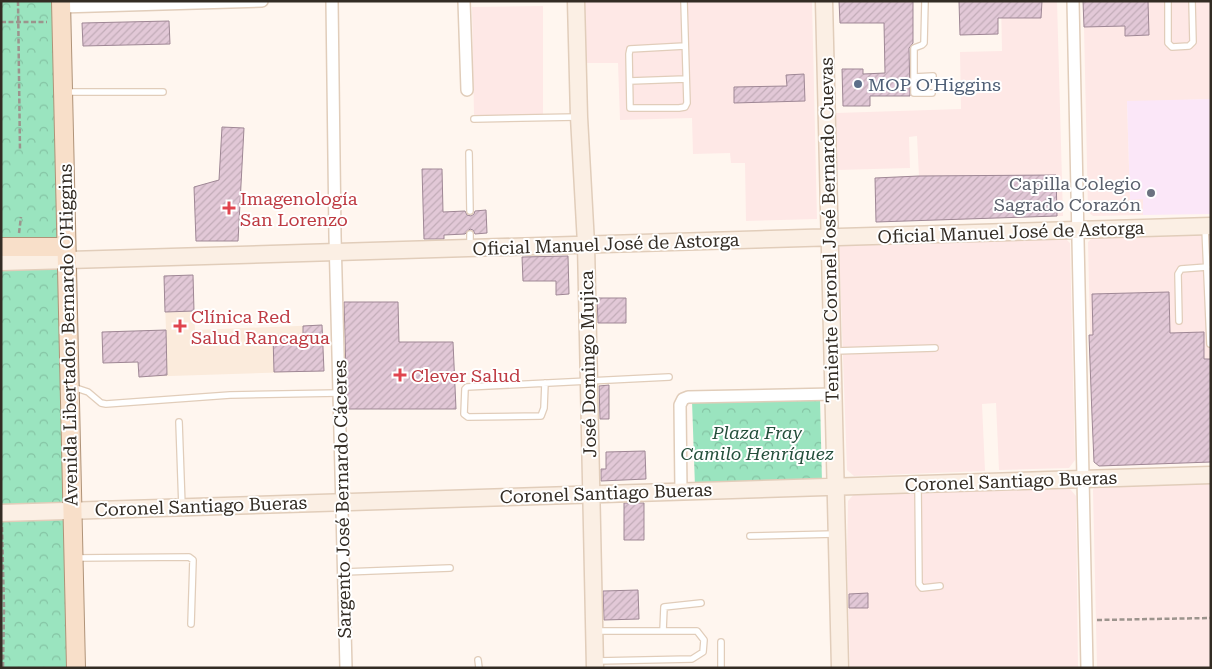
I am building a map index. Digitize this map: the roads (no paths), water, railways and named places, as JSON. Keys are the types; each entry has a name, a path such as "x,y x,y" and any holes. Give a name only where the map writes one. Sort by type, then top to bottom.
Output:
{"main road":[{"name":"Avenida Libertador Bernardo O'Higgins","path":"61,10 76,668"},
{"path":"1,247 66,253"}],"street":[{"path":"61,10 262,1"},
{"name":"Sargento José Bernardo Cáceres","path":"332,1 346,668"},
{"path":"464,1 467,90"},
{"name":"José Domingo Mujica","path":"576,1 579,117 586,244 594,664"},
{"name":"Teniente Coronel José Bernardo Cuevas","path":"824,1 840,668"},
{"path":"1072,1 1087,668"},
{"name":"Oficial Manuel José de Astorga","path":"1,262 66,253 336,252 470,241 586,244 1208,226"},
{"path":"682,491 680,405 683,399 688,397 834,394"},
{"name":"Coronel Santiago Bueras","path":"1,513 1211,474"}],"lane":[{"path":"684,1 687,103 685,107 630,108 630,49 685,46"},
{"path":"925,1 924,43 922,46 914,47 915,94 932,93"},
{"path":"1168,1 1168,43 1172,47 1189,46 1192,42 1192,1"},
{"path":"914,77 933,76"},
{"path":"630,81 686,79"},
{"path":"63,92 162,92"},
{"path":"474,119 579,117"},
{"path":"469,153 470,211"},
{"path":"1208,226 1207,267 1210,344"},
{"path":"1179,321 1179,271 1181,269 1207,267"},
{"path":"833,351 935,348"},
{"path":"545,384 544,408 541,416 468,417 464,414 465,389 467,387 669,376"},
{"path":"69,386 83,389 101,403 106,404 230,395 340,393"},
{"path":"179,422 182,507"},
{"path":"918,484 919,584 922,588 940,586"},
{"path":"750,536 837,534"},
{"path":"73,558 189,557 193,560 191,624"},
{"path":"344,572 450,568"},
{"path":"663,631 664,607 701,603"},
{"path":"594,631 697,631 704,640 704,652 692,659 594,664"},
{"path":"721,642 721,668"},
{"path":"478,660 479,668"}],"place":[{"name":"MOP O'Higgins","path":"858,84"},
{"name":"Capilla Colegio Sagrado Corazón","path":"1151,193"},
{"name":"Imagenología San Lorenzo","path":"229,208"},
{"name":"Clínica Red Salud Rancagua","path":"180,326"},
{"name":"Clever Salud","path":"400,375"}],"park label":[{"name":"Plaza Fray Camilo Henríquez","path":"757,442"}]}
